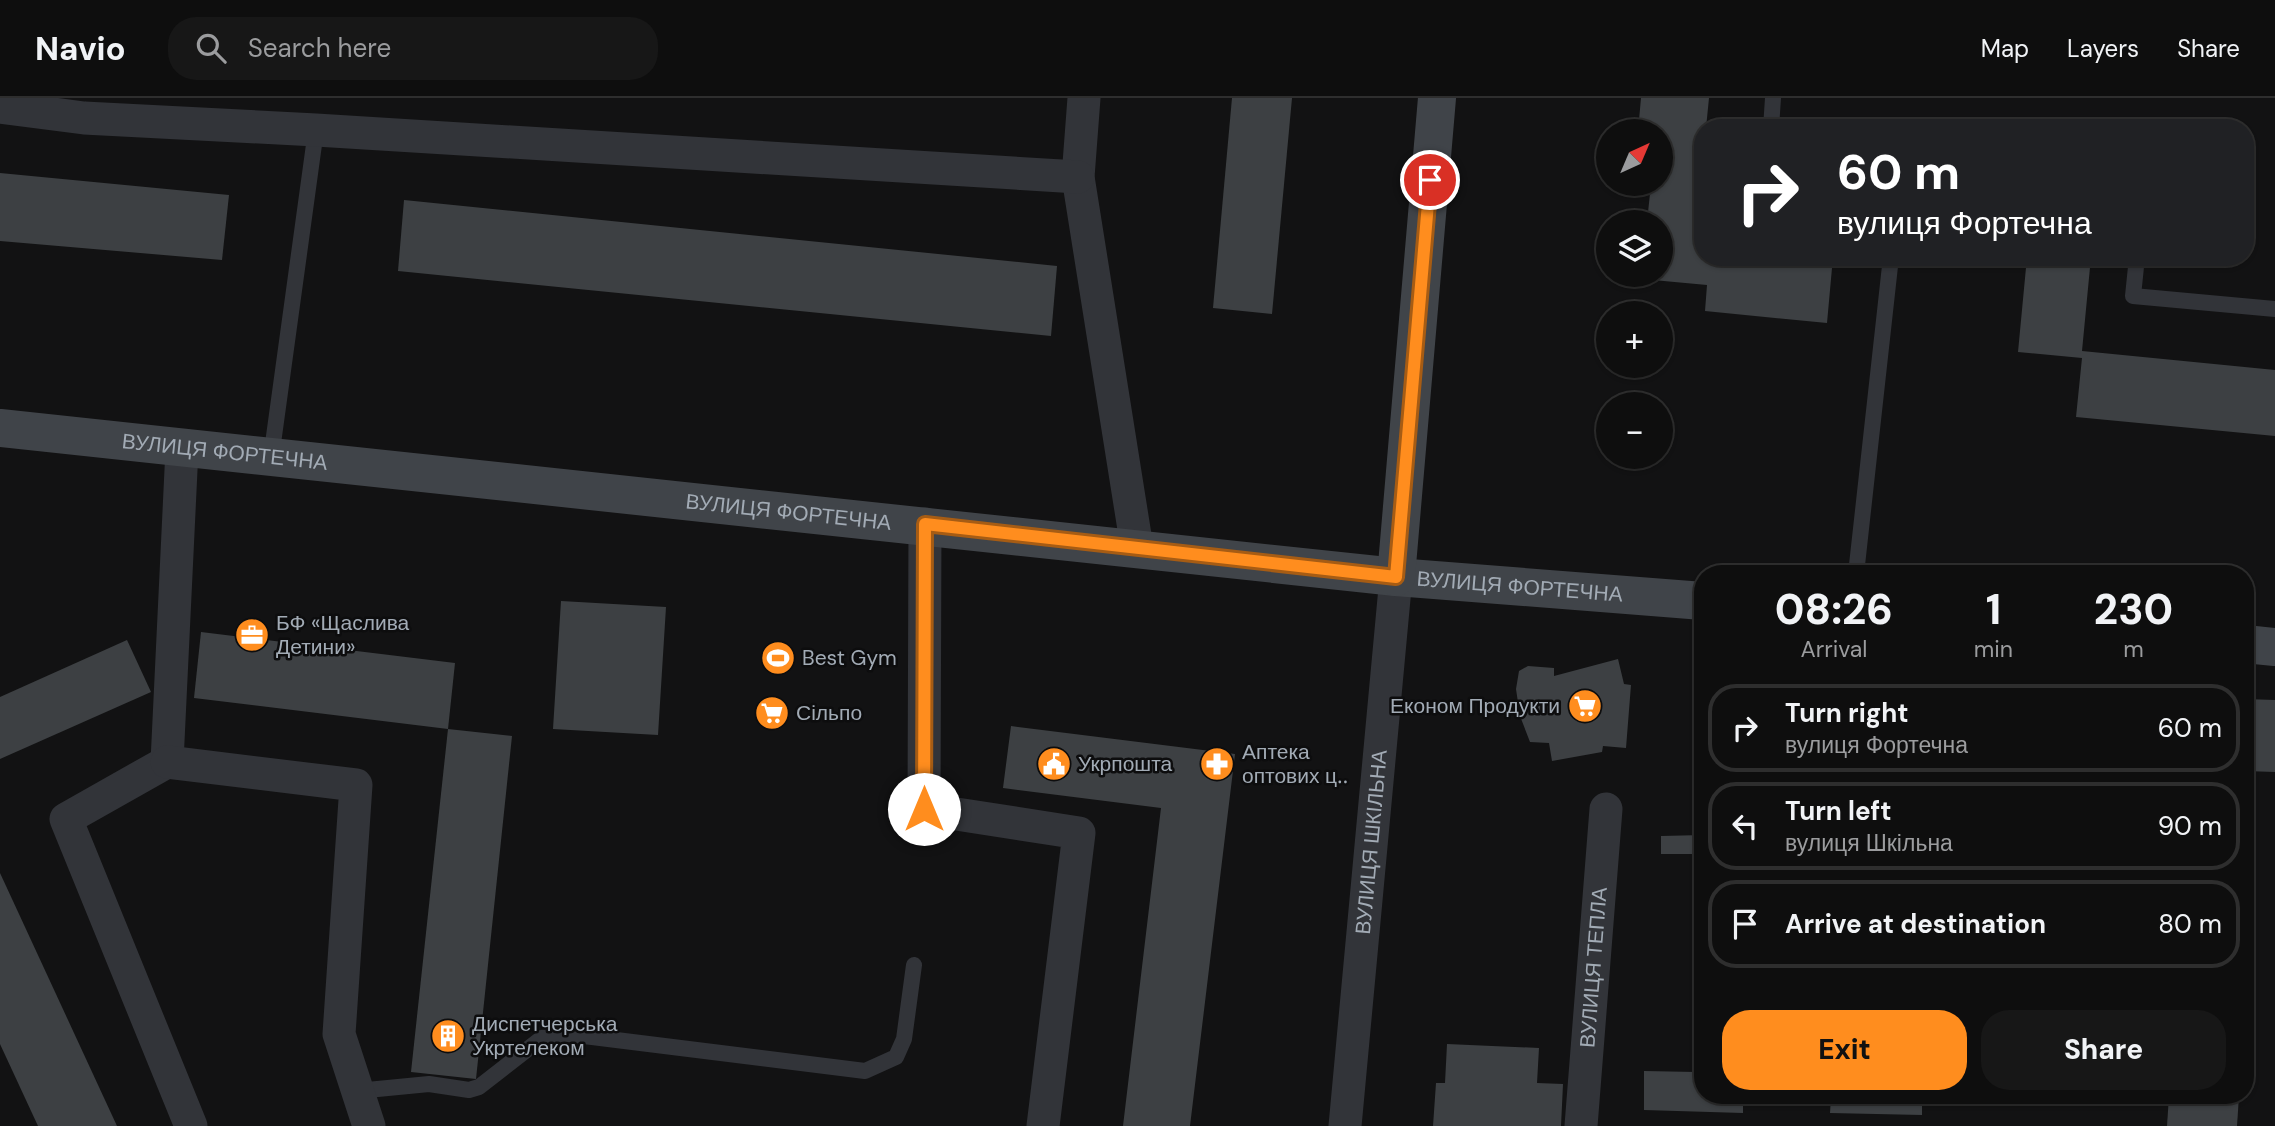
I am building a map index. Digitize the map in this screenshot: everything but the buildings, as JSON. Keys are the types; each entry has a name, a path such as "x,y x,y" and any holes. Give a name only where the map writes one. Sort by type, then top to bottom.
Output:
{"main road":[{"name":"ВУЛИЦЯ ШКІЛЬНА","path":"1396,577 1437,98"},
{"name":"ВУЛИЦЯ ФОРТЕЧНА","path":"0,428 182,449 925,524 1396,577 1694,600"},
{"path":"2254,645 2275,647"}],"street":[{"path":"1084,98 1078,177 1137,548"},
{"path":"0,107 85,108 316,130 1078,177"},
{"path":"167,762 182,449"},
{"path":"925,524 924,809 1079,833 1043,1126"},
{"name":"ВУЛИЦЯ ШКІЛЬНА","path":"1345,1126 1396,577"},
{"path":"191,1126 66,819 167,762 356,785 339,1034 369,1126"},
{"name":"ВУЛИЦЯ ТЕПЛА","path":"1581,1126 1606,808"}],"lane":[{"path":"1772,119 1773,98"},
{"path":"271,458 316,130"},
{"path":"1857,565 1890,266"},
{"path":"2136,266 2133,296 2275,309"},
{"path":"357,1091 429,1084 469,1090 479,1087 542,1038 568,1034 865,1071 896,1056 904,1039 914,965"}],"place":[{"name":"БФ «Щаслива Детини»","path":"252,635"},
{"name":"Best Gym","path":"778,658"},
{"name":"Економ Продукти","path":"1585,706"},
{"name":"Сільпо","path":"772,713"},
{"name":"Укрпошта","path":"1054,764"},
{"name":"Аптека оптових ц‥","path":"1217,764"},
{"name":"Диспетчерська Укртелеком","path":"448,1036"}],"route":[{"path":"924,809 925,524 1396,577 1430,180"}]}
